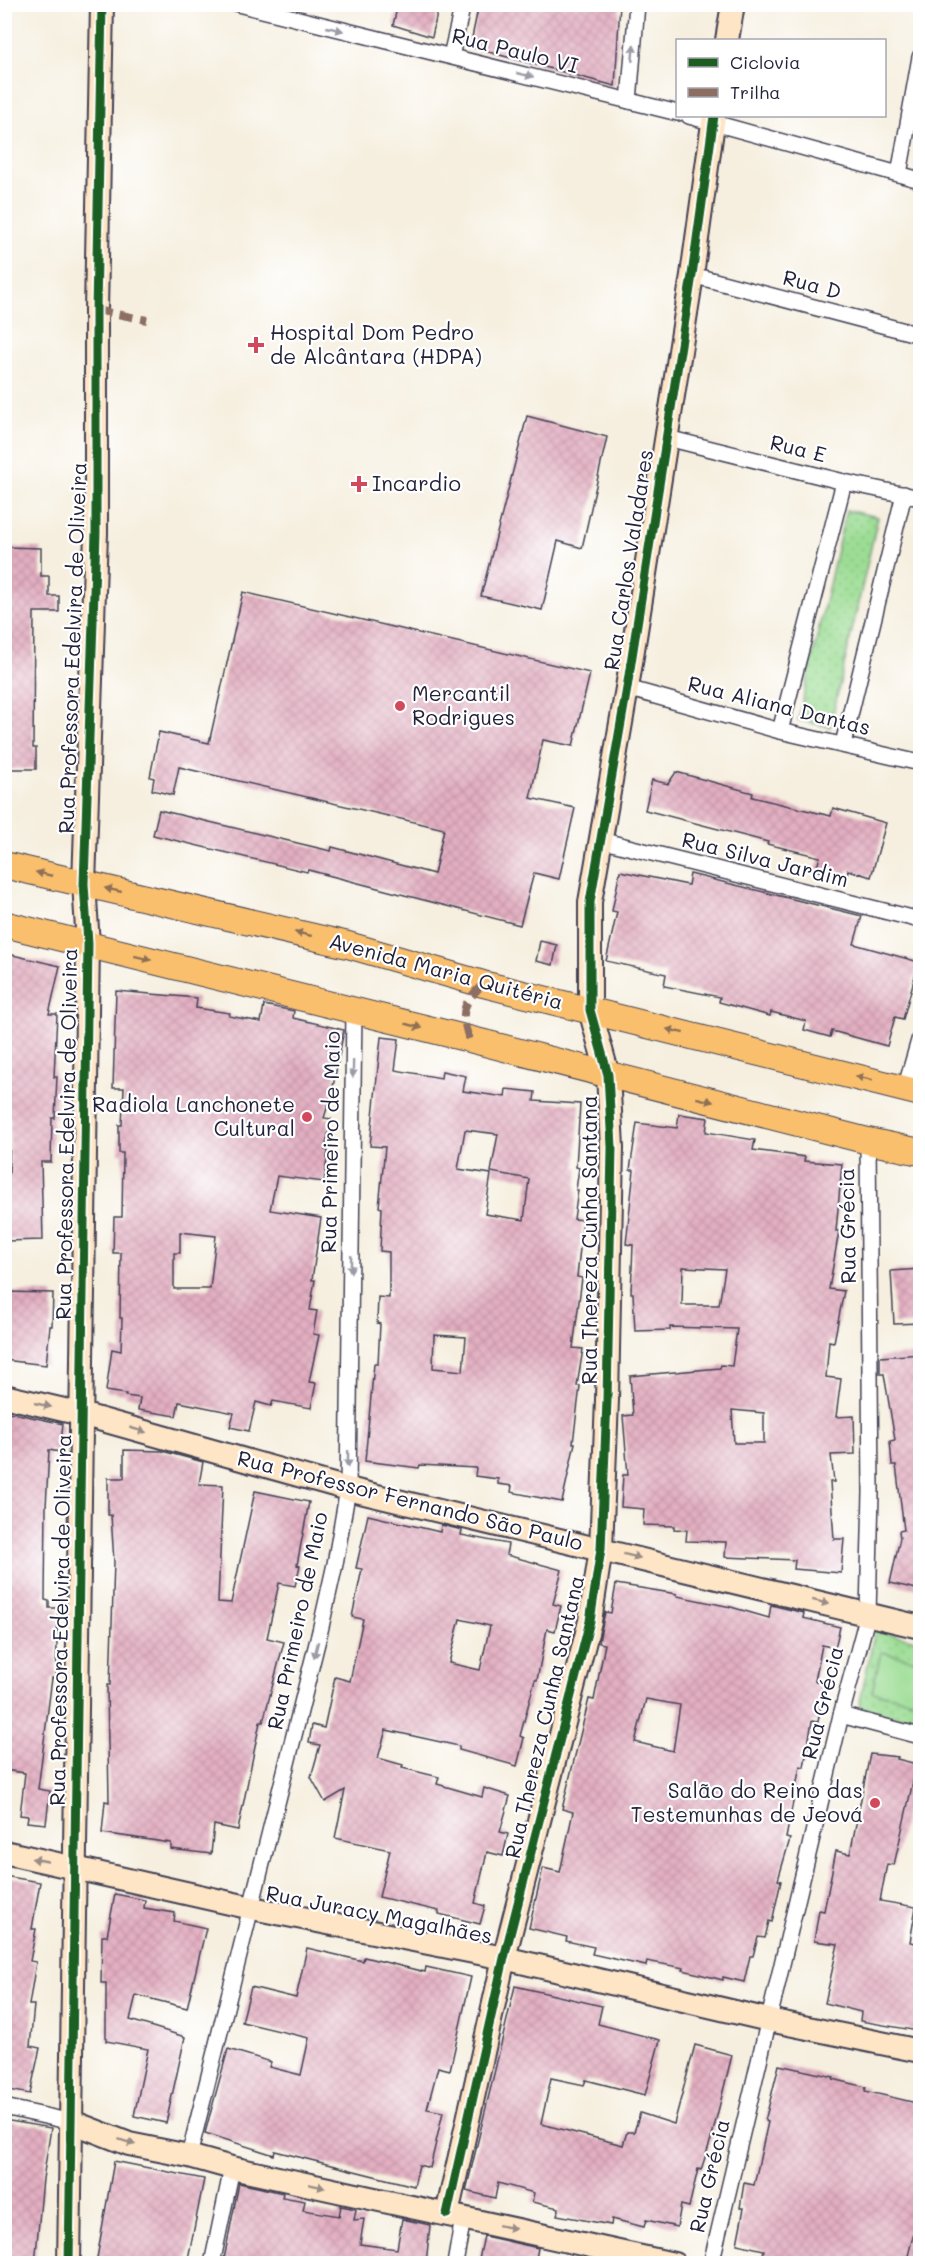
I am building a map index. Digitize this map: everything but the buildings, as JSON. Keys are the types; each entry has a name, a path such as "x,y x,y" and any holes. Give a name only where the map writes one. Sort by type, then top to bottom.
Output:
{"main road":[{"name":"Avenida Maria Quitéria","path":"4,865 348,945 483,984 913,1091"},
{"path":"4,924 354,1010 868,1141 921,1152"}],"street":[{"name":"Rua Professora Edelvira de Oliveira","path":"69,2264 88,944 84,884 96,533 96,310 102,4"},
{"name":"Rua Paulo VI","path":"238,4 265,8 676,113"},
{"path":"451,56 463,4"},
{"path":"629,101 637,4"},
{"path":"727,39 733,4"},
{"path":"899,174 921,57"},
{"path":"714,118 921,180"},
{"name":"Rua Carlos Valadares","path":"590,1010 590,902 667,438 714,118"},
{"name":"Rua D","path":"692,275 921,335"},
{"name":"Rua E","path":"667,438 844,482 921,498"},
{"path":"780,731 844,482"},
{"path":"843,744 904,494"},
{"name":"Rua Aliana Dantas","path":"627,688 780,731 921,763"},
{"name":"Rua Silva Jardim","path":"600,840 921,920"},
{"name":"Rua Primeiro de Maio","path":"189,2156 320,1631 348,1489 354,1010"},
{"name":"Rua Thereza Cunha Santana","path":"455,2216 504,1958 590,1621 601,1549 607,1400 612,1147 608,1075 590,1010"},
{"path":"913,1091 921,1037"},
{"name":"Rua Grécia","path":"711,2264 841,1715 868,1614 871,1492 868,1141"},
{"name":"Rua Professor Fernando São Paulo","path":"4,1396 81,1414 348,1489 921,1627"},
{"path":"841,1715 921,1736"},
{"name":"Rua Juracy Magalhães","path":"4,1852 252,1908 504,1958 769,2020 921,2051"},
{"path":"4,2107 72,2122 129,2144 674,2264"},
{"path":"212,2264 232,2168"},
{"path":"455,2216 455,2264"}],"green space":[{"path":"846,510 878,517 830,727 798,720"},
{"path":"875,1630 920,1641 920,1722 859,1707"},
{"path":"881,1652 920,1661 920,1702 872,1692"}],"marked path":[{"path":"96,310 147,320"},
{"path":"469,1039 464,1021 465,1008 483,984"}],"cycle path":[{"path":"69,2264 88,944 84,884 96,533 96,310 102,4"},
{"path":"447,2214 504,1958 590,1621 601,1549 607,1400 612,1147 608,1075 590,1010 590,902 627,688 692,275 714,117"}],"place":[{"name":"Hospital Dom Pedro de Alcântara (HDPA)","path":"256,345"},
{"name":"Incardio","path":"359,484"},
{"name":"Mercantil Rodrigues","path":"400,706"},
{"name":"Radiola Lanchonete Cultural","path":"307,1117"},
{"name":"Salão do Reino das Testemunhas de Jeová","path":"875,1803"}]}
